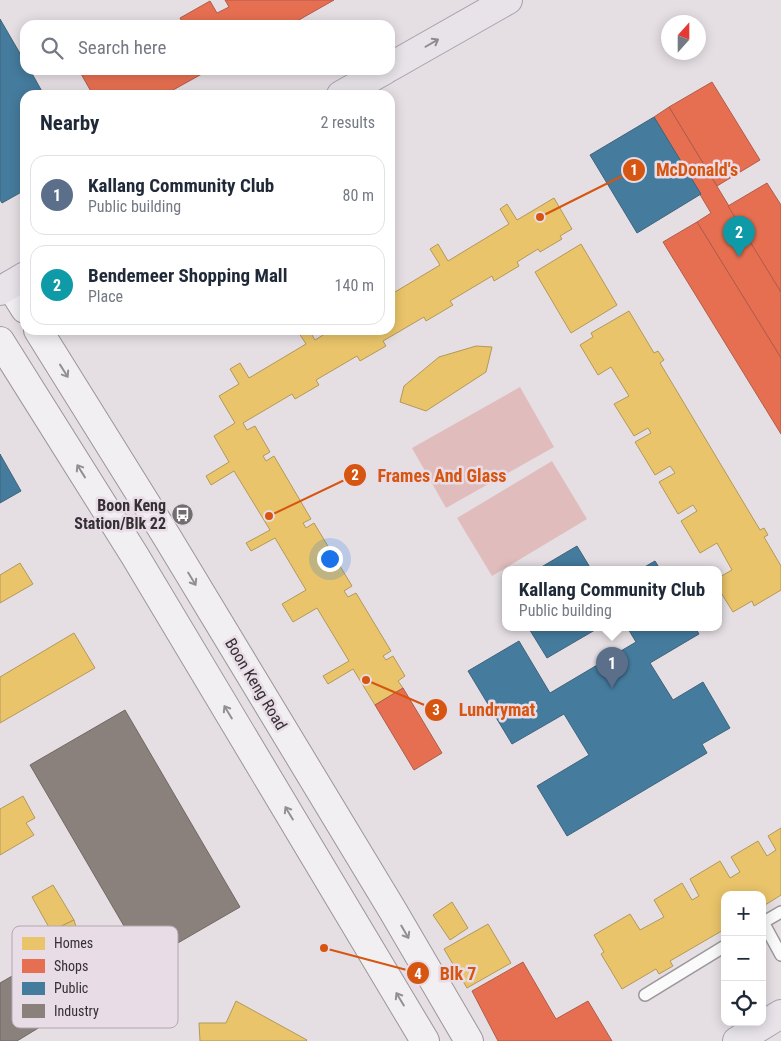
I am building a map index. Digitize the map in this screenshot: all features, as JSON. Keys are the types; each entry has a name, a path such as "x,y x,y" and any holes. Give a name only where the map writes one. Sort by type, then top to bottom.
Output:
{"main road":[{"path":"395,64 508,0"},
{"path":"350,90 376,75"},
{"path":"12,284 20,299"},
{"name":"Boon Keng Road","path":"41,335 167,537 393,911 469,1041"},
{"path":"0,341 136,556 425,1041"},
{"path":"737,1041 781,1014"}],"lane":[{"path":"766,921 781,912"},
{"path":"766,928 781,955"},
{"path":"645,995 721,948"}],"shaded area":[{"path":"520,387 554,447 446,508 412,448"},
{"path":"552,461 587,519 509,566 502,566 502,570 492,576 457,518"}],"building: Homes":[{"path":"554,198 572,229 560,236 562,239 540,252 538,249 517,262 519,266 494,281 492,276 450,301 453,305 426,321 424,317 395,334 395,292 440,265 430,249 438,244 448,261 509,224 500,209 507,204 517,220"},
{"path":"581,244 617,305 571,333 535,272"},
{"path":"629,311 654,353 658,351 664,360 660,363 760,530 764,528 768,535 764,537 781,566 781,590 754,606 752,601 733,612 722,594 722,576 732,570 717,543 700,553 681,521 697,511 693,505 678,514 659,482 675,473 670,466 655,475 635,442 651,433 648,428 634,436 614,404 629,396 611,367 598,375 580,345 593,337 591,333"},
{"path":"300,335 312,335 315,340 323,335 393,335 383,341 386,346 360,361 357,356 316,380 319,385 295,399 292,394 243,423 247,430 255,426 270,452 263,456 266,461 274,456 311,519 303,523 306,528 314,523 352,586 344,591 348,597 356,593 391,651 383,656 386,660 393,656 405,676 398,681 403,688 375,705 353,669 328,684 323,676 349,661 317,608 293,622 282,604 306,590 275,538 251,551 246,543 270,530 234,471 211,485 206,476 229,462 214,436 235,423 219,396 239,384 230,369 240,363 249,378 306,344"},
{"path":"476,346 492,347 486,372 426,411 400,402 404,386 439,357"},
{"path":"20,563 33,584 0,603 0,575"},
{"path":"74,633 95,668 0,723 0,677"},
{"path":"23,796 35,818 26,823 34,835 0,855 0,809"},
{"path":"781,828 781,895 766,904 766,891 721,891 721,931 670,961 673,966 659,974 656,969 622,989 601,954 604,952 594,935 630,914 640,930 664,917 654,900 682,883 692,900 699,896 690,879 720,861 730,878 740,872 731,857 758,841 767,856 776,850 768,836"},
{"path":"53,885 74,920 61,926 48,926 32,897"},
{"path":"452,902 468,928 450,940 433,915"},
{"path":"74,920 76,926 61,926"},
{"path":"488,924 511,963 467,988 444,949"},
{"path":"236,1001 307,1040 200,1041 199,1023 226,1023"}],"building: Shops":[{"path":"225,0 334,0 299,20 181,20 180,18 210,1 217,13 229,7"},
{"path":"82,75 200,75 173,90 90,90"},
{"path":"712,82 760,160 717,186 669,107"},
{"path":"669,107 781,292 781,358 697,222 711,213 654,117"},
{"path":"767,183 781,205 781,292 728,206"},
{"path":"697,222 781,358 781,434 663,242"},
{"path":"403,688 442,753 414,770 375,705"},
{"path":"523,962 556,1019 588,1001 612,1041 498,1041 472,991"}],"building: Public":[{"path":"0,19 20,53 20,75 33,75 41,90 20,90 20,193 2,203 0,200"},
{"path":"654,117 701,194 637,233 590,155"},
{"path":"0,454 21,491 0,503"},
{"path":"577,546 589,566 543,566"},
{"path":"655,561 658,566 646,566"},
{"path":"530,631 593,631 547,658"},
{"path":"629,631 697,631 699,634 650,663 673,700 703,682 730,728 702,744 707,753 567,836 537,786 589,755 564,714 512,744 468,671 519,641 550,693 636,642"}],"building: Industry":[{"path":"125,710 240,907 178,943 178,926 124,926 30,765"},
{"path":"12,976 12,1028 38,1028 17,1041 0,1041 0,983"}],"place":[{"name":"McDonald's","path":"540,217"},
{"name":"Bendemeer Shopping Mall","path":"739,257"},
{"name":"Boon Keng Station/Blk 22","path":"182,514"},
{"name":"Frames And Glass","path":"269,516"},
{"name":"Lundrymat","path":"366,680"},
{"name":"Kallang Community Club","path":"612,688"},
{"name":"Blk 7","path":"324,948"}]}
